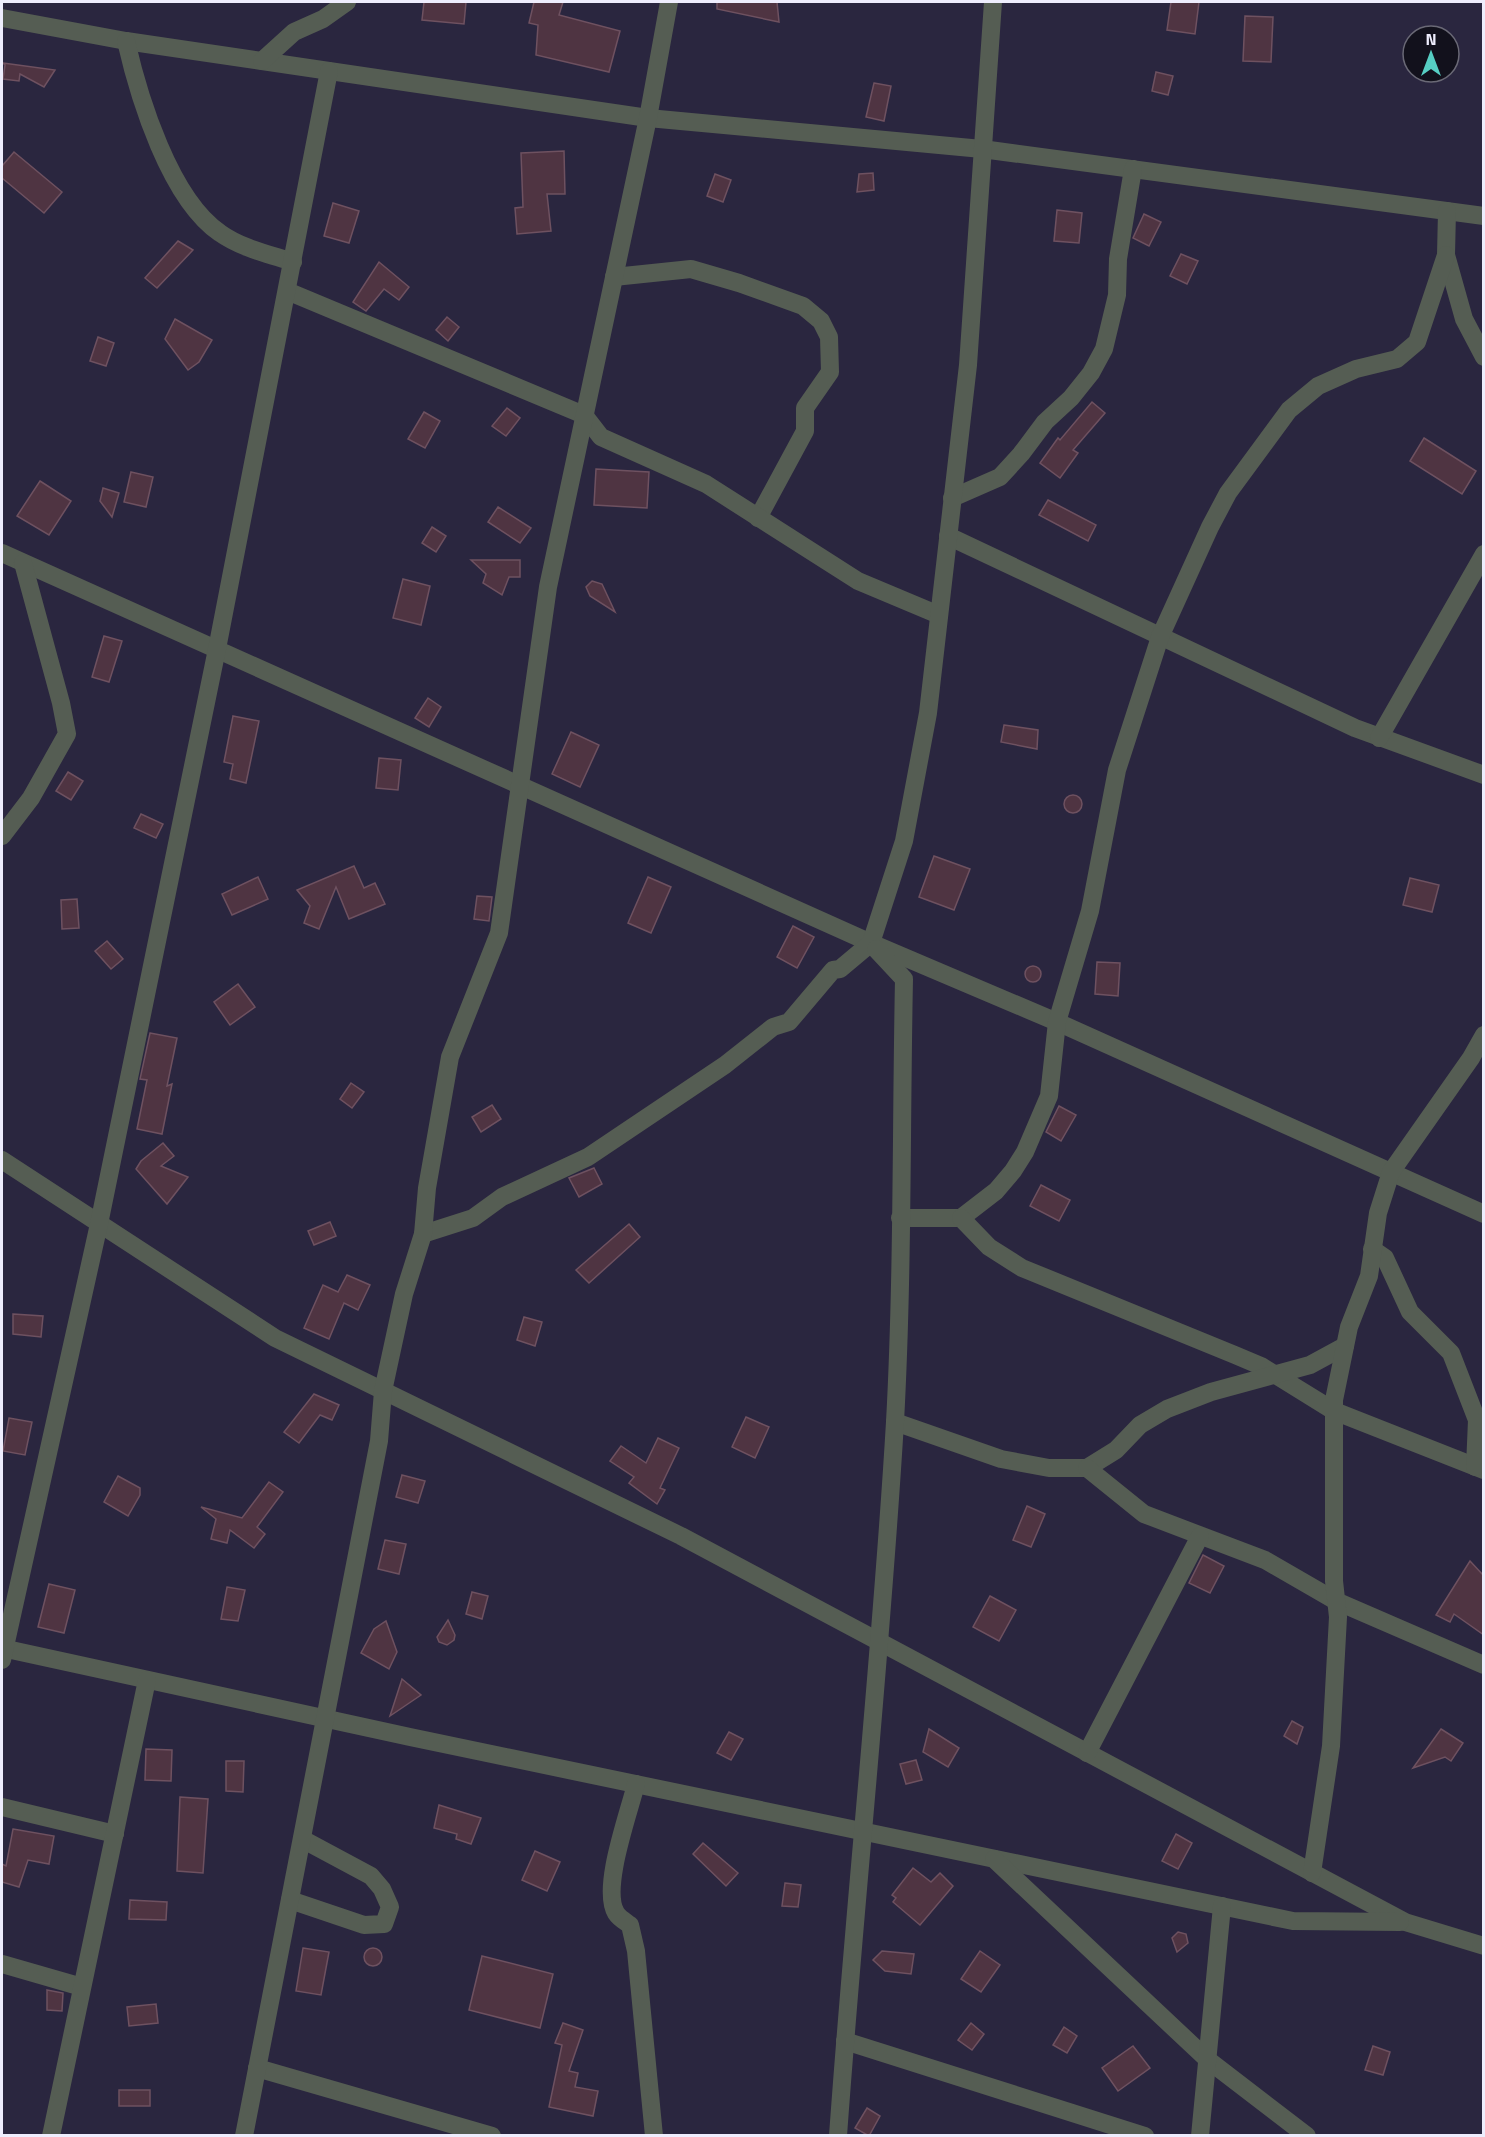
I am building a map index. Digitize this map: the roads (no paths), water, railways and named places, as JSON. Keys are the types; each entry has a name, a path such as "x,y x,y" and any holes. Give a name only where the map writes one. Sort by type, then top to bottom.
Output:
{"street":[{"path":"262,61 294,32 324,19 347,2"},
{"path":"244,2136 380,1441 383,1391 404,1294 423,1234 427,1188 450,1057 499,933 548,587 648,118 669,2"},
{"path":"423,1234 472,1218 501,1197 588,1157 725,1065 773,1027 789,1022 833,970 840,969 871,943 904,841 928,713 968,364 993,2"},
{"path":"2,18 126,41 648,118 982,149 1484,216"},
{"path":"126,41 137,89 177,182 196,211 219,232 239,244 293,262"},
{"path":"329,71 217,648 99,1224 2,1652 147,1680 1293,1921 1405,1922"},
{"path":"952,498 1000,477 1022,454 1045,422 1071,398 1091,373 1104,349 1117,295 1118,259 1133,169"},
{"path":"900,1218 961,1218 996,1191 1025,1152 1049,1096 1057,1022 1090,911 1117,770 1160,637 1228,493 1288,410 1317,386 1356,369 1397,359 1417,342 1446,255 1447,211"},
{"path":"1446,255 1464,318 1484,357"},
{"path":"614,277 691,269 803,306 821,321 829,338 830,372 805,408 805,431 758,518"},
{"path":"287,291 584,415 601,437 705,484 858,581 939,615"},
{"path":"948,537 1379,738 1484,776"},
{"path":"2,553 871,943 1057,1022 1484,1214"},
{"path":"1379,738 1484,554"},
{"path":"2,836 31,798 67,735 61,703 23,562"},
{"path":"838,2136 895,1422 904,979 871,943"},
{"path":"1312,1873 1331,1746 1338,1617 1334,1411 1345,1346 1349,1327 1369,1276 1378,1213 1391,1172 1471,1058 1484,1035"},
{"path":"2,1160 275,1338 681,1536 1405,1922 1484,1946"},
{"path":"961,1218 989,1247 1023,1268 1235,1354 1334,1411 1479,1469 1477,1420 1451,1353 1410,1312 1385,1258 1372,1249"},
{"path":"895,1422 1001,1459 1049,1468 1087,1468 1116,1450 1140,1425 1167,1409 1211,1392 1310,1365 1345,1346"},
{"path":"1087,1468 1144,1514 1265,1560 1336,1601 1484,1665"},
{"path":"1087,1753 1200,1536"},
{"path":"51,2136 147,1680"},
{"path":"636,1784 612,1882 611,1901 616,1915 630,1925 636,1951 654,2136"},
{"path":"2,1807 115,1834"},
{"path":"290,1900 364,1925 384,1924 390,1907 382,1889 371,1876 302,1839"},
{"path":"994,1858 1208,2060 1307,2136"},
{"path":"1200,2136 1222,1906"},
{"path":"2,1964 82,1988"},
{"path":"845,2041 1145,2136"},
{"path":"257,2068 492,2136"}]}
